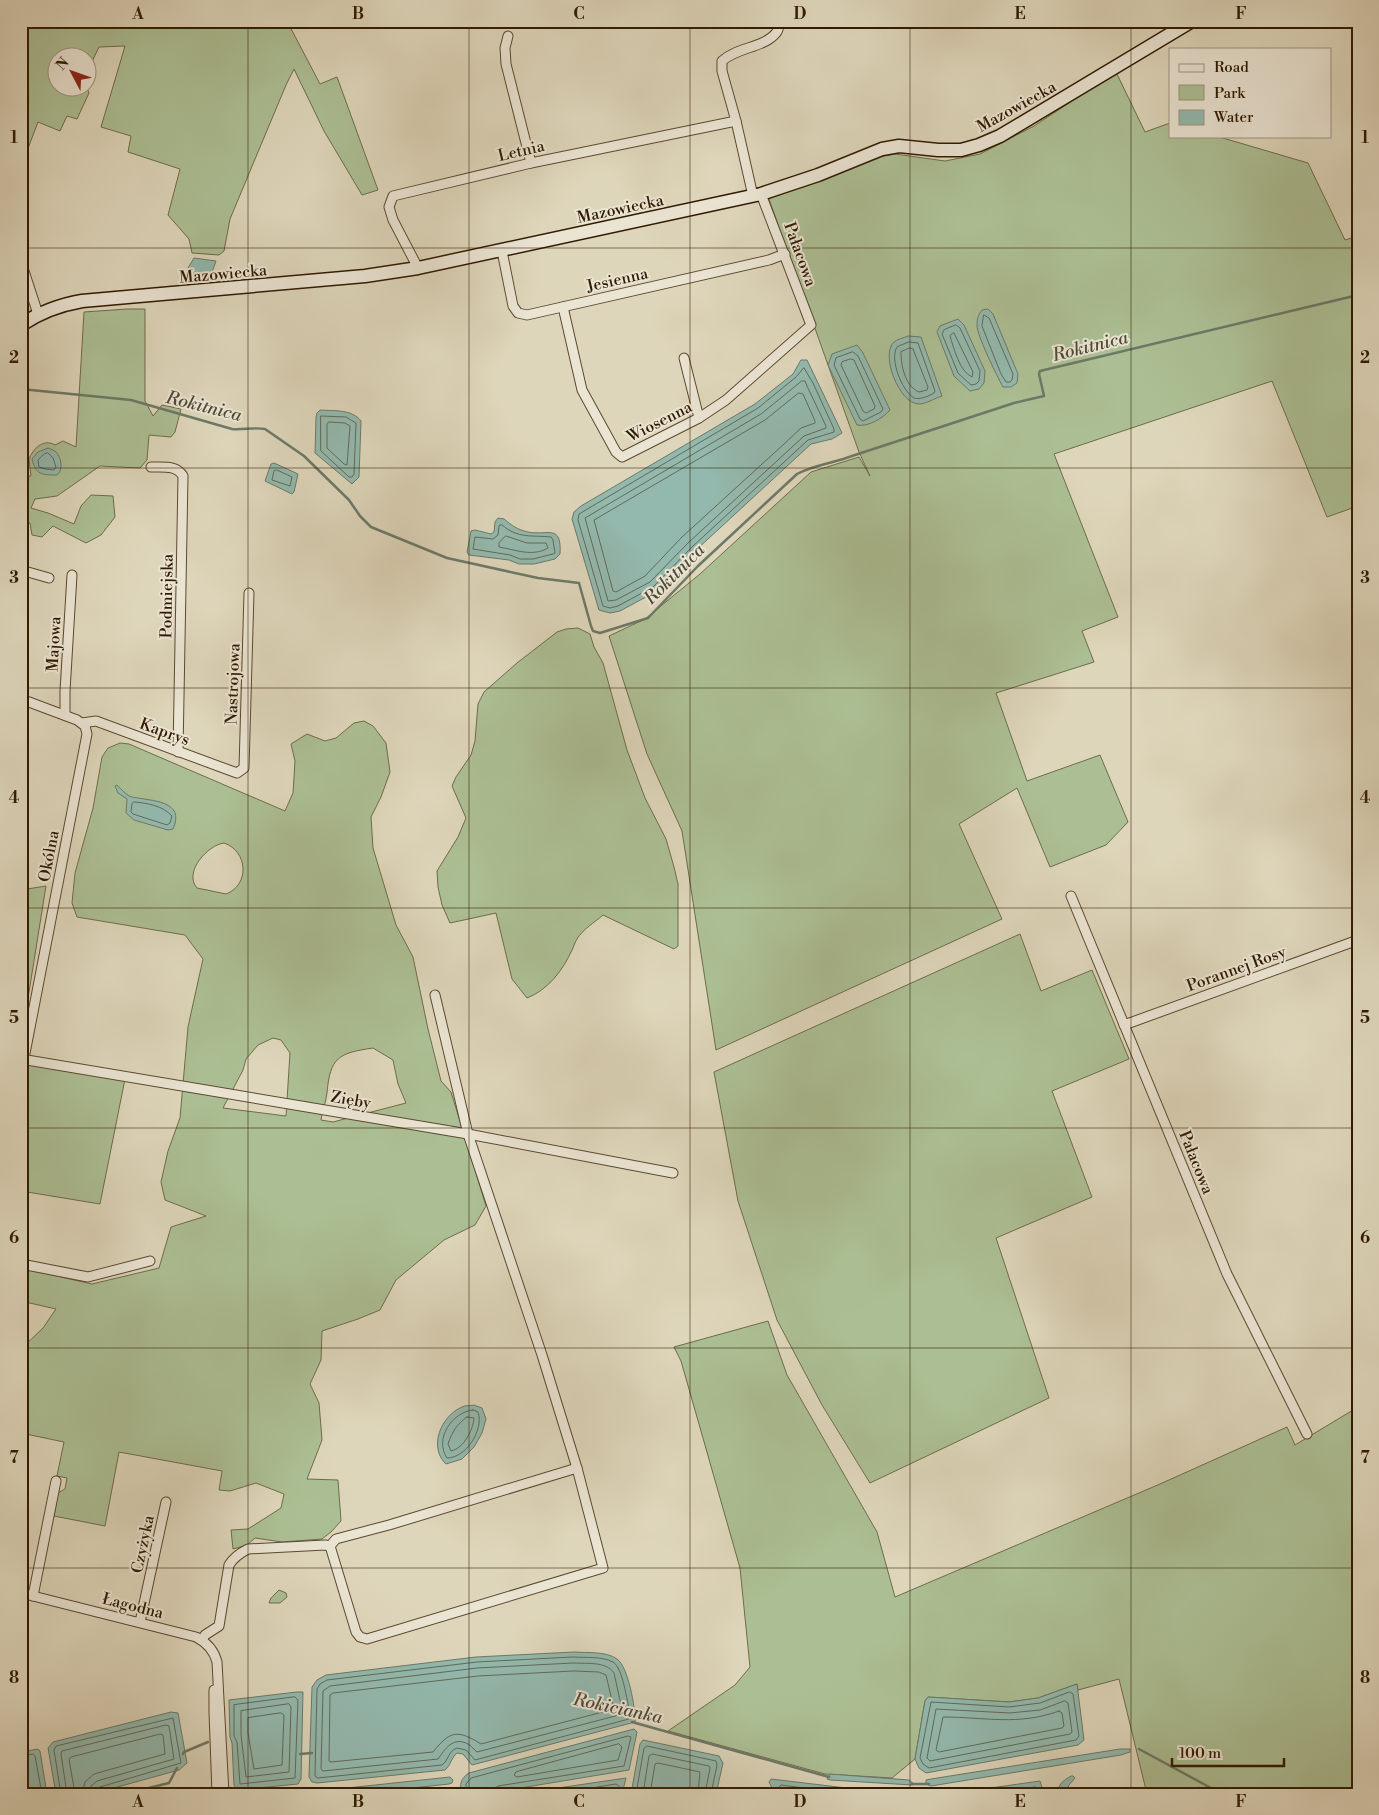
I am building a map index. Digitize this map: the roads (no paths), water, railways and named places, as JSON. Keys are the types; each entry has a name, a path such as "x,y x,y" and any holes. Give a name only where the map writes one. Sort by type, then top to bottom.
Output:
{"street":[{"name":"Pałacowa","path":"780,21 778,32 769,39 729,54 722,61 722,71 757,195 785,254 811,325"},
{"name":"Mazowiecka","path":"21,325 38,314 58,306 82,301 365,276 418,268 757,195 801,181 882,148 899,146 961,150 988,142 1192,21"},
{"path":"508,36 505,48 506,64 531,163"},
{"name":"Letnia","path":"418,268 393,220 389,207 393,196 531,163 736,120"},
{"name":"Jesienna","path":"502,251 513,306 518,313 527,315 769,260 785,254"},
{"path":"21,254 22,265 38,314"},
{"name":"Wiosenna","path":"563,307 582,390 616,452 622,457 699,418 726,400 811,325"},
{"path":"684,358 699,418"},
{"name":"Podmiejska","path":"151,467 175,468 183,476 178,752"},
{"path":"21,570 49,578"},
{"name":"Majowa","path":"65,715 72,575"},
{"name":"Nastrojowa","path":"237,773 244,768 250,593"},
{"path":"21,699 82,723"},
{"name":"Kaprys","path":"82,723 96,721 237,773"},
{"name":"Okólna","path":"21,1074 87,734 82,723"},
{"name":"Pałacowa","path":"1072,896 1227,1274 1307,1434"},
{"name":"Porannej Rosy","path":"1124,1025 1358,940"},
{"path":"330,1546 356,1632 360,1637 367,1639 603,1568 576,1468 542,1355 468,1134 435,995"},
{"name":"Zięby","path":"23,1059 468,1134 673,1173"},
{"path":"21,1264 88,1277 150,1261"},
{"path":"330,1546 336,1539 390,1525 576,1468"},
{"path":"33,1596 56,1481"},
{"name":"Czyżyka","path":"140,1622 166,1502"},
{"path":"224,1794 218,1670 214,1653 202,1640 205,1635 218,1626 229,1565 233,1558 248,1549 330,1546"},
{"name":"Łagodna","path":"21,1593 140,1622 202,1640"},
{"path":"217,1794 214,1700 218,1670"}],"water":[{"path":"194,258 216,261 211,275 188,276 188,268"},
{"path":"988,309 993,314 1018,374 1017,383 1011,387 1003,387 980,338 977,323 979,315 982,310"},
{"path":"958,319 964,325 985,371 984,383 979,389 970,391 954,376 937,332 940,326"},
{"path":"908,336 921,337 942,396 922,404 912,402 905,396 899,388 890,367 890,348 895,341"},
{"path":"857,345 863,353 890,410 875,422 866,425 857,425 828,365 832,354"},
{"path":"801,360 807,360 842,433 832,439 811,444 695,551 657,591 620,611 610,613 599,610 572,519 574,512 581,506 755,404 793,374"},
{"path":"320,410 353,414 361,421 359,477 352,484 315,453 316,417"},
{"path":"48,448 56,452 61,461 61,468 57,475 40,473 35,468 32,459 38,452"},
{"path":"274,463 298,474 292,494 265,481 271,464"},
{"path":"498,518 504,519 524,531 556,534 559,538 560,554 555,559 534,564 519,564 509,560 469,555 467,552 471,531 475,530 491,534 494,532 495,522"},
{"path":"117,785 130,796 157,801 171,807 175,812 176,819 173,829 168,830 134,820 126,813 127,799 118,793 115,786"},
{"path":"474,1405 482,1408 486,1419 482,1433 474,1447 462,1459 446,1464 438,1449 439,1432 448,1417 455,1411 463,1406"},
{"path":"574,1652 613,1656 621,1663 628,1679 635,1722 472,1765 463,1754 457,1753 445,1770 317,1783 312,1782 309,1777 312,1687 317,1680 326,1675 476,1657"},
{"path":"1077,1684 1084,1740 1078,1745 926,1773 919,1768 915,1759 925,1701 928,1697 1009,1702 1038,1698"},
{"path":"303,1692 301,1779 298,1784 237,1790 234,1785 229,1700"},
{"path":"171,1712 178,1713 187,1763 179,1770 92,1794 56,1794 48,1748 53,1742"},
{"path":"634,1729 637,1732 629,1770 484,1794 461,1794 461,1782 469,1773"},
{"path":"643,1740 719,1756 723,1763 716,1794 631,1794 640,1744"},
{"path":"38,1749 40,1751 47,1794 21,1794 21,1752"},
{"path":"1130,1749 1130,1752 931,1786 926,1784 926,1780 931,1779"},
{"path":"830,1774 909,1780 914,1784 830,1780 827,1779"},
{"path":"1071,1776 1075,1778 1069,1785 1066,1794 1059,1794 1060,1785"},
{"path":"450,1777 453,1780 449,1784 357,1794 291,1794"},
{"path":"626,1778 622,1794 517,1794"},
{"path":"771,1779 887,1794 775,1794 769,1782"},
{"path":"1040,1781 1044,1794 948,1794"}],"waterway":[{"name":"Rokitnica","path":"21,389 131,400 232,429 265,429 304,456 349,500 360,516 371,527 447,558 538,578 579,583 593,631 600,633 648,618 698,566 797,474 803,471 1014,403 1044,396 1040,371 1358,295"},
{"name":"Rokicianka","path":"632,1722 829,1777"},
{"name":"Rokicianka","path":"183,1754 208,1742"},
{"name":"Rokicianka","path":"1139,1749 1222,1794"},
{"name":"Rokicianka","path":"300,1754 312,1753"},
{"name":"Rokicianka","path":"124,1794 169,1783 177,1768"},
{"path":"912,1784 929,1784"}]}
